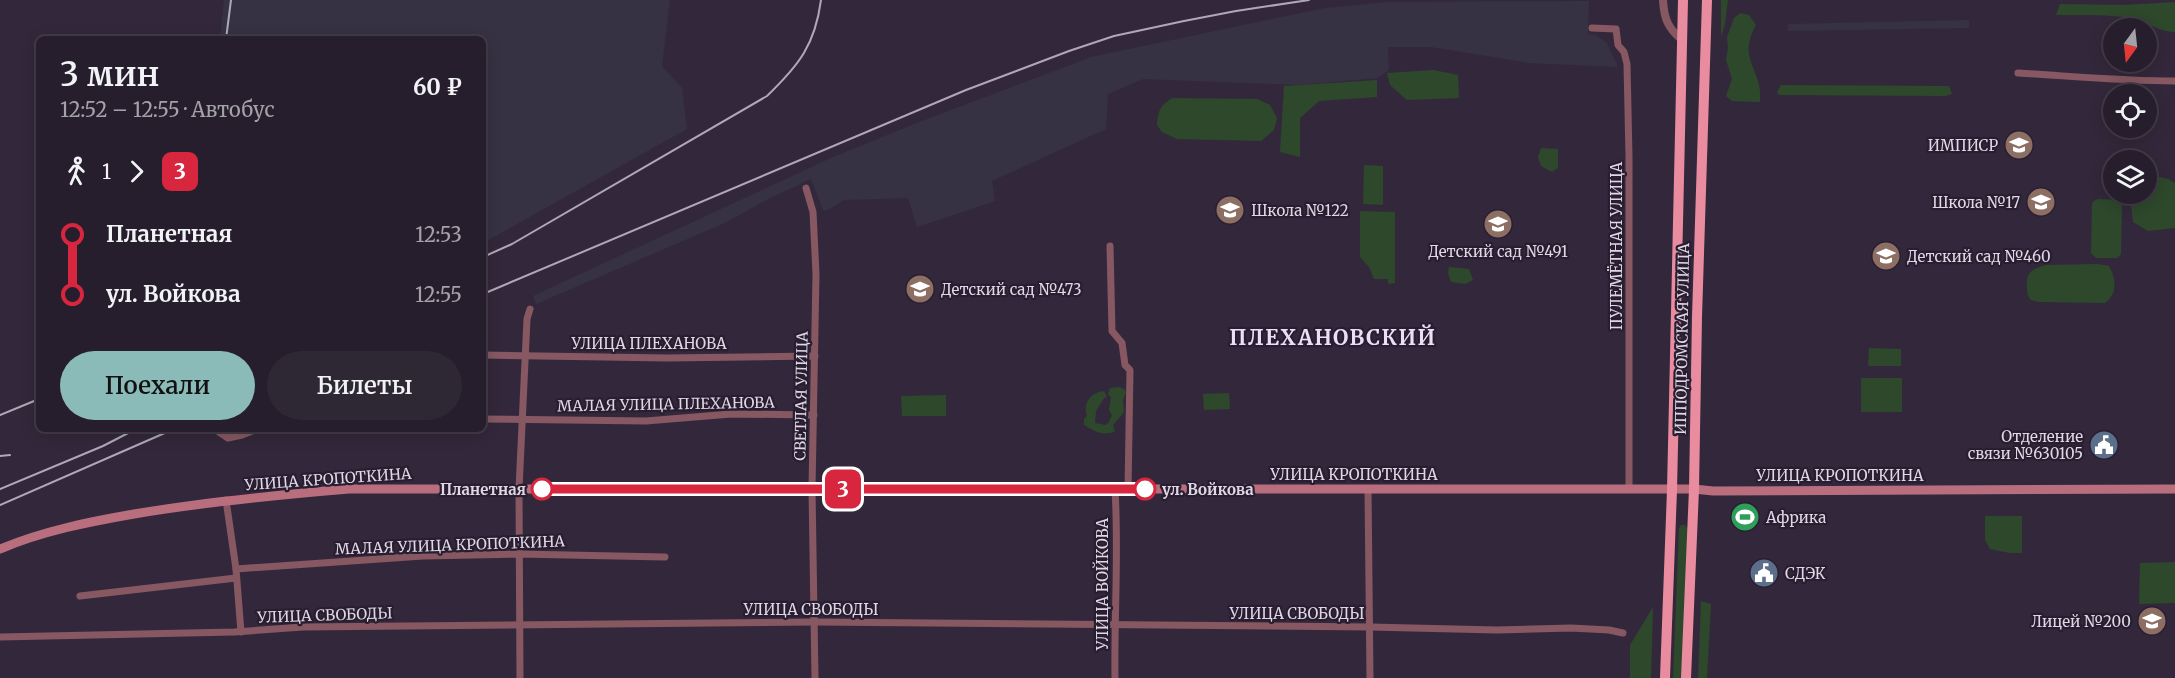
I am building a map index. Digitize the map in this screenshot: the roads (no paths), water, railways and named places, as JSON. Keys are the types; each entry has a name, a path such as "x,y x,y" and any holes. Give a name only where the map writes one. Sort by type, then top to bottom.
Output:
{"highway":[{"name":"ИППОДРОМСКАЯ УЛИЦА","path":"1665,678 1672,490 1683,0"},
{"name":"ИППОДРОМСКАЯ УЛИЦА","path":"1686,678 1694,489 1707,0"}],"main road":[{"name":"УЛИЦА КРОПОТКИНА","path":"0,549 74,525 226,500 349,489 1694,489 1713,491 2175,489"}],"street":[{"path":"1663,0 1664,17 1667,24 1682,40"},
{"name":"ПУЛЕМЁТНАЯ УЛИЦА","path":"1592,28 1616,29 1618,45 1624,52 1627,64 1629,489"},
{"path":"2018,74 2083,76 2128,81 2175,81"},
{"name":"СВЕТЛАЯ УЛИЦА","path":"806,188 813,212 816,274 812,489 815,678"},
{"path":"1110,246 1112,331 1122,343 1125,365 1130,370 1128,489"},
{"path":"520,678 519,489 527,319 530,309"},
{"name":"УЛИЦА ПЛЕХАНОВА","path":"486,355 667,358 815,356"},
{"name":"МАЛАЯ УЛИЦА ПЛЕХАНОВА","path":"486,419 646,421 731,414 814,415"},
{"path":"219,432 228,438 250,432"},
{"path":"1368,489 1370,678"},
{"name":"УЛИЦА ВОЙКОВА","path":"1115,490 1117,602 1115,678"},
{"path":"226,500 236,569 241,632"},
{"name":"МАЛАЯ УЛИЦА КРОПОТКИНА","path":"236,569 423,556 519,554 665,557"},
{"path":"80,596 236,578"},
{"name":"УЛИЦА СВОБОДЫ","path":"0,637 241,632 303,627 519,623 814,622 1497,630 1571,628 1623,633"}],"railway":[{"path":"226,36 231,0"},
{"path":"486,256 512,244 767,96 797,64 804,53 815,30 821,0"},
{"path":"486,293 966,90 1069,51 1114,36 1184,21 1309,0"},
{"path":"0,415 36,400"},
{"path":"0,489 103,446 130,432"},
{"path":"0,505 167,432"},
{"path":"0,456 10,455"}],"place":[{"name":"ИМПИСР","path":"2019,145"},
{"name":"Школа №17","path":"2041,202"},
{"name":"Школа №122","path":"1230,210"},
{"name":"Детский сад №491","path":"1498,224"},
{"name":"Детский сад №460","path":"1886,256"},
{"name":"Детский сад №473","path":"920,289"},
{"name":"Отделение связи №630105","path":"2104,445"},
{"name":"Планетная","path":"542,489"},
{"name":"ул. Войкова","path":"1145,489"},
{"name":"Африка","path":"1745,517"},
{"name":"СДЭК","path":"1764,573"},
{"name":"Лицей №200","path":"2152,621"}],"district":[{"name":"ПЛЕХАНОВСКИЙ","path":"1333,337"}]}
